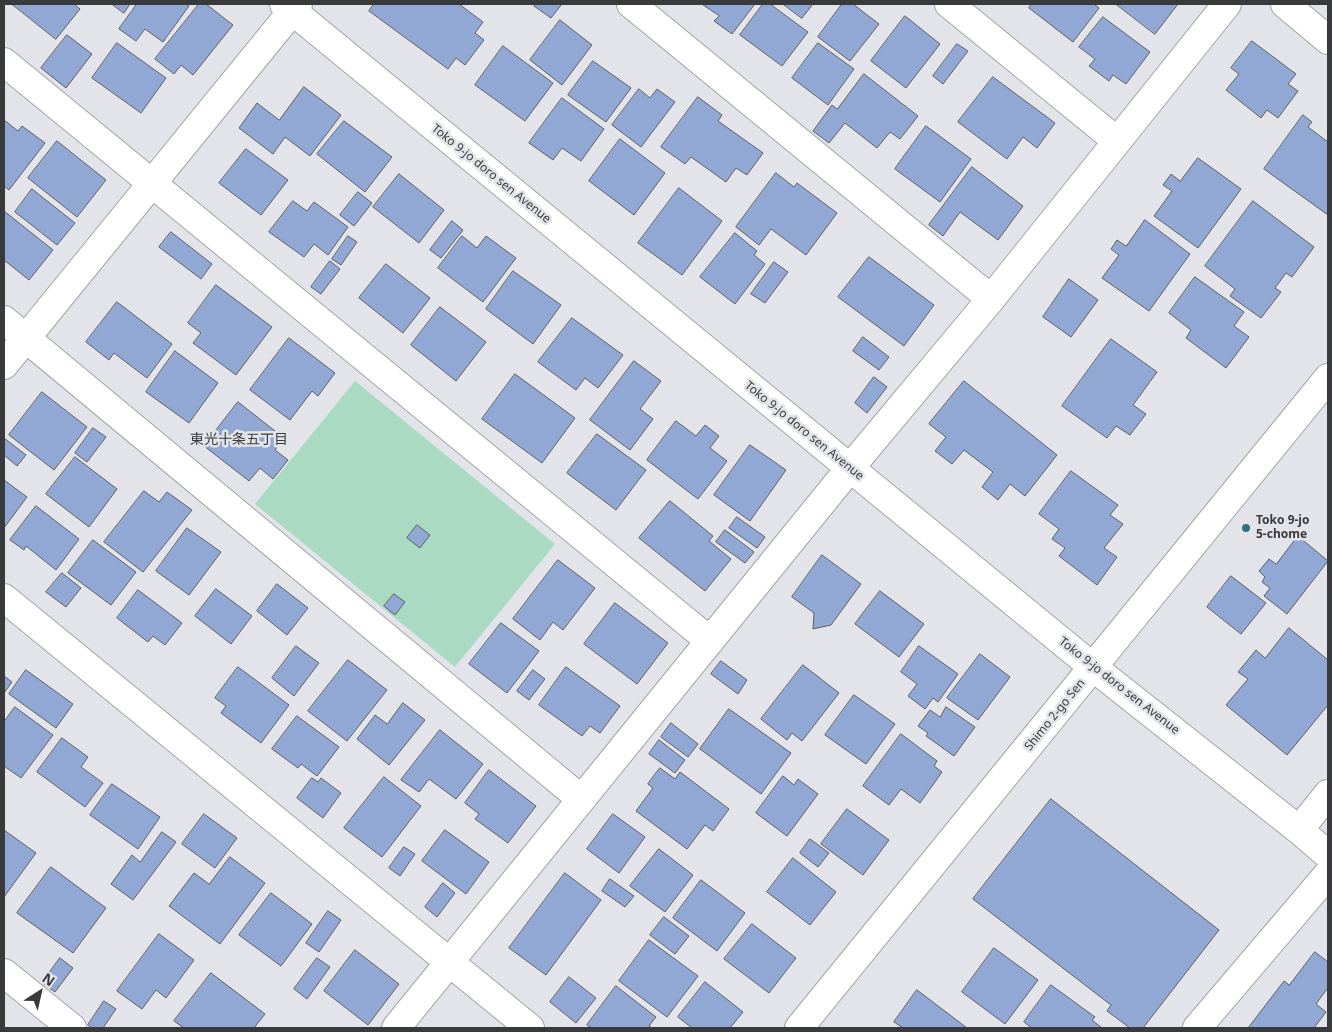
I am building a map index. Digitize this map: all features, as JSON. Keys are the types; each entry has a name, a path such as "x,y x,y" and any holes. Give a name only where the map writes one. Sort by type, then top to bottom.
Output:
{"street":[{"path":"631,4 991,299"},
{"path":"949,4 1117,140"},
{"path":"396,1028 850,468 991,299 1227,4"},
{"path":"1285,4 1328,40"},
{"path":"4,365 152,183 291,6"},
{"name":"Toko 9-jo doro sen Avenue","path":"291,6 1094,668 1328,855"},
{"path":"4,62 710,641"},
{"path":"4,320 581,799"},
{"name":"Shimo 2-go Sen","path":"799,1028 1094,668 1328,378"},
{"path":"4,598 530,1028"},
{"path":"1299,830 1328,794"},
{"path":"1197,1028 1328,874"},
{"path":"4,974 72,1028"}],"green space":[{"path":"355,381 555,544 455,667 255,504"}],"building":[{"path":"12,4 74,4 80,9 56,39"},
{"path":"112,4 130,4 124,13"},
{"path":"137,4 186,4 189,6 163,42 145,29 136,41 119,29"},
{"path":"199,4 206,4 233,25 193,75 181,65 174,74 155,59"},
{"path":"374,4 459,4 483,22 475,33 484,40 465,65 456,58 448,69 369,11"},
{"path":"536,4 562,4 551,18 534,6"},
{"path":"702,4 755,4 732,34 714,21 719,16"},
{"path":"763,4 770,4 808,32 782,66 740,35"},
{"path":"783,4 813,4 802,18"},
{"path":"842,4 853,4 879,24 850,61 818,37"},
{"path":"1032,4 1094,4 1099,8 1073,42 1029,8"},
{"path":"1116,4 1178,4 1155,34"},
{"path":"905,16 940,44 906,88 871,61"},
{"path":"1103,17 1150,52 1126,84 1113,75 1109,81 1089,66 1095,59 1079,47"},
{"path":"560,20 592,45 562,85 530,60"},
{"path":"67,35 92,54 66,88 41,68"},
{"path":"1252,41 1296,74 1288,84 1298,91 1278,118 1267,110 1261,118 1226,90 1239,74 1231,68"},
{"path":"117,43 166,78 141,113 92,78"},
{"path":"818,43 854,69 828,105 792,78"},
{"path":"957,44 968,51 943,84 933,76"},
{"path":"503,46 553,83 525,121 475,85"},
{"path":"593,61 631,88 606,122 568,95"},
{"path":"864,74 918,116 900,139 890,132 877,148 845,123 829,143 813,131 832,105 837,109"},
{"path":"993,77 1055,123 1037,148 1023,137 1007,159 958,122"},
{"path":"304,87 341,115 310,156 285,137 273,154 239,128 257,103 279,120"},
{"path":"639,89 650,98 657,89 675,102 641,147 612,125"},
{"path":"698,97 722,115 718,121 763,153 747,175 736,168 726,182 691,157 685,164 661,147"},
{"path":"562,98 604,129 581,161 562,148 553,160 529,143"},
{"path":"1303,115 1312,122 1308,127 1328,142 1328,215 1264,169"},
{"path":"4,120 18,131 22,126 45,143 9,190 4,186"},
{"path":"344,121 392,157 365,192 317,154"},
{"path":"926,126 971,159 940,202 895,169"},
{"path":"620,139 665,173 634,215 589,181"},
{"path":"57,141 106,180 77,217 28,178"},
{"path":"246,149 288,180 261,215 219,183"},
{"path":"1198,158 1241,189 1198,248 1154,216 1172,191 1163,185 1171,174 1180,181"},
{"path":"972,167 1023,206 998,240 960,212 943,236 929,225"},
{"path":"776,173 794,187 797,183 837,213 806,255 771,229 759,245 736,227"},
{"path":"399,174 444,210 419,243 373,207"},
{"path":"679,188 722,221 682,275 638,243"},
{"path":"32,189 75,223 57,245 15,212"},
{"path":"358,192 372,203 354,226 340,215"},
{"path":"293,201 307,211 314,202 348,227 328,255 314,244 304,257 269,232"},
{"path":"1253,201 1314,247 1292,277 1286,273 1275,288 1281,292 1261,318 1230,296 1235,289 1205,266"},
{"path":"4,211 53,250 29,280 4,260"},
{"path":"1145,220 1190,254 1149,311 1102,278 1119,255 1111,249 1117,240 1126,246"},
{"path":"452,221 463,230 441,258 430,250"},
{"path":"171,232 212,264 201,279 159,247"},
{"path":"735,233 757,251 754,255 765,264 735,304 700,277"},
{"path":"348,236 357,242 341,265 332,259"},
{"path":"462,236 477,248 486,236 516,258 483,302 438,268"},
{"path":"869,257 934,305 904,346 838,297"},
{"path":"330,261 340,269 321,294 311,287"},
{"path":"774,262 788,272 765,303 751,294"},
{"path":"386,264 430,298 403,333 359,298"},
{"path":"513,271 561,305 533,344 486,309"},
{"path":"1195,277 1244,312 1234,326 1249,337 1226,368 1186,338 1191,330 1169,313"},
{"path":"1069,279 1098,300 1071,337 1043,317"},
{"path":"216,285 272,327 236,375 193,343 201,333 188,323"},
{"path":"117,302 172,344 147,378 114,353 109,360 86,342"},
{"path":"440,307 486,342 456,381 411,345"},
{"path":"572,318 623,355 598,388 585,378 576,390 538,362"},
{"path":"863,337 889,357 879,370 853,351"},
{"path":"289,338 335,373 318,396 312,391 290,420 250,390"},
{"path":"1111,339 1157,372 1133,405 1146,414 1130,435 1116,426 1107,438 1062,406"},
{"path":"175,351 218,383 189,423 146,392"},
{"path":"634,361 661,381 640,409 653,419 630,450 590,420"},
{"path":"515,374 575,418 542,463 482,419"},
{"path":"874,377 887,387 867,413 855,403"},
{"path":"964,381 1057,455 1025,496 1010,484 998,500 982,487 993,472 964,450 952,464 935,451 946,437 929,424"},
{"path":"42,392 87,427 54,470 9,435"},
{"path":"238,402 284,438 275,450 288,460 273,479 260,468 249,481 204,446"},
{"path":"676,421 696,436 705,425 719,436 710,448 727,461 698,499 647,460"},
{"path":"93,428 106,437 87,462 75,453"},
{"path":"597,434 646,470 616,510 567,473"},
{"path":"4,438 26,455 17,466 4,455"},
{"path":"750,445 786,470 750,521 714,495"},
{"path":"75,457 117,489 89,527 46,494"},
{"path":"1071,471 1118,505 1110,515 1123,524 1104,548 1117,557 1097,585 1059,556 1065,548 1052,539 1059,529 1039,514"},
{"path":"4,480 27,497 4,528"},
{"path":"144,491 159,502 167,492 192,510 143,572 104,542"},
{"path":"670,501 713,536 709,541 731,559 705,591 639,538"},
{"path":"36,506 79,539 56,570 26,546 24,550 10,540"},
{"path":"737,517 765,537 757,548 729,528"},
{"path":"417,525 430,535 420,548 407,538"},
{"path":"187,528 221,552 189,595 156,571"},
{"path":"725,530 754,552 745,563 716,542"},
{"path":"1298,536 1328,561 1287,614 1264,596 1270,588 1262,582 1265,577 1259,571 1269,559 1276,564"},
{"path":"93,540 136,572 111,605 68,573"},
{"path":"822,555 861,584 831,625 813,629 814,613 792,597"},
{"path":"558,560 595,588 563,630 553,622 540,640 513,619"},
{"path":"62,573 81,588 66,607 46,592"},
{"path":"1231,576 1266,603 1241,634 1207,607"},
{"path":"277,584 308,608 287,635 257,611"},
{"path":"216,589 252,616 231,644 195,616"},
{"path":"138,590 182,623 165,645 153,636 148,642 117,618"},
{"path":"880,591 924,624 899,657 855,624"},
{"path":"394,594 405,602 395,615 384,606"},
{"path":"615,603 668,643 637,684 584,644"},
{"path":"501,623 539,651 507,693 469,664"},
{"path":"1289,628 1328,660 1328,705 1287,755 1226,705 1248,679 1238,672 1256,650 1265,658"},
{"path":"296,646 319,663 294,696 272,678"},
{"path":"919,646 958,674 938,702 933,698 925,709 908,696 917,684 901,672"},
{"path":"980,654 1010,677 978,720 947,698"},
{"path":"348,660 387,690 347,741 308,711"},
{"path":"721,661 747,680 738,694 711,674"},
{"path":"803,665 839,693 802,741 792,733 787,740 761,719"},
{"path":"238,667 289,705 261,743 221,713 226,706 215,698"},
{"path":"566,667 620,706 600,733 590,726 582,736 539,705"},
{"path":"26,670 73,704 56,728 9,694"},
{"path":"533,670 545,679 529,700 517,691"},
{"path":"4,676 12,682 4,693"},
{"path":"854,695 895,724 866,764 825,735"},
{"path":"403,703 425,720 389,765 357,739 375,715 387,724"},
{"path":"15,707 53,735 21,778 4,766 4,722"},
{"path":"946,707 975,727 954,756 926,736 928,733 918,726 930,710 940,717"},
{"path":"729,709 791,753 761,794 700,749"},
{"path":"297,716 339,747 317,776 301,764 298,768 272,749"},
{"path":"671,723 698,744 688,757 661,737"},
{"path":"440,730 483,764 456,799 429,779 419,792 401,780"},
{"path":"901,734 937,761 934,766 942,772 920,803 901,789 889,805 863,786"},
{"path":"62,738 88,757 81,767 103,783 85,807 37,772"},
{"path":"659,740 685,760 675,773 649,754"},
{"path":"660,768 675,779 680,772 729,809 713,831 705,825 687,849 636,811 653,788 648,784"},
{"path":"489,770 536,806 508,843 475,819 479,814 465,803"},
{"path":"783,776 794,785 798,779 818,794 787,836 756,813"},
{"path":"384,777 421,806 382,857 344,828"},
{"path":"312,778 318,782 321,778 341,793 323,818 297,798"},
{"path":"112,784 160,817 138,849 90,815"},
{"path":"1051,799 1219,930 1143,1028 1130,1028 1107,1011 1111,1005 973,899"},
{"path":"847,809 889,840 863,875 821,844"},
{"path":"204,814 237,838 215,868 182,844"},
{"path":"613,814 645,837 619,873 587,849"},
{"path":"4,830 36,853 4,897"},
{"path":"445,830 489,862 466,894 422,861"},
{"path":"162,832 176,842 133,900 111,884 132,855 140,862"},
{"path":"810,839 829,853 818,867 800,853"},
{"path":"404,847 415,854 400,876 389,868"},
{"path":"659,849 693,875 665,912 630,886"},
{"path":"230,857 265,883 220,944 169,906 194,873 209,884"},
{"path":"793,858 836,892 810,925 767,892"},
{"path":"51,867 106,908 73,953 17,913"},
{"path":"565,873 601,900 546,975 509,948"},
{"path":"610,879 634,896 625,907 602,891"},
{"path":"701,880 745,913 717,951 673,918"},
{"path":"443,883 455,893 437,917 425,907"},
{"path":"271,893 312,924 281,966 239,935"},
{"path":"328,911 341,920 319,952 306,943"},
{"path":"664,917 689,936 675,954 650,935"},
{"path":"752,924 796,958 769,993 724,959"},
{"path":"159,934 194,960 166,998 156,990 142,1009 117,991"},
{"path":"649,940 698,976 667,1017 619,981"},
{"path":"994,948 1038,980 1005,1024 962,992"},
{"path":"355,950 399,984 368,1025 324,991"},
{"path":"1315,952 1328,962 1328,990 1316,1004 1326,1012 1314,1028 1248,1028 1284,981 1289,985"},
{"path":"60,958 73,968 55,992 42,983"},
{"path":"317,958 330,967 307,999 294,989"},
{"path":"211,973 265,1014 254,1028 184,1028 174,1021"},
{"path":"569,977 596,998 576,1023 550,1002"},
{"path":"705,982 743,1012 730,1028 692,1028 678,1017"},
{"path":"1051,985 1095,1017 1092,1020 1102,1028 1032,1028 1024,1022"},
{"path":"616,986 656,1017 649,1026 652,1028 592,1028 587,1025"},
{"path":"917,990 967,1028 903,1028 894,1022"},
{"path":"104,1001 116,1009 103,1028 92,1028 88,1025"}],"place":[{"name":"Toko 9-jo 5-chome","path":"1246,528"}],"district":[{"name":"東光十条五丁目","path":"239,440"}]}
